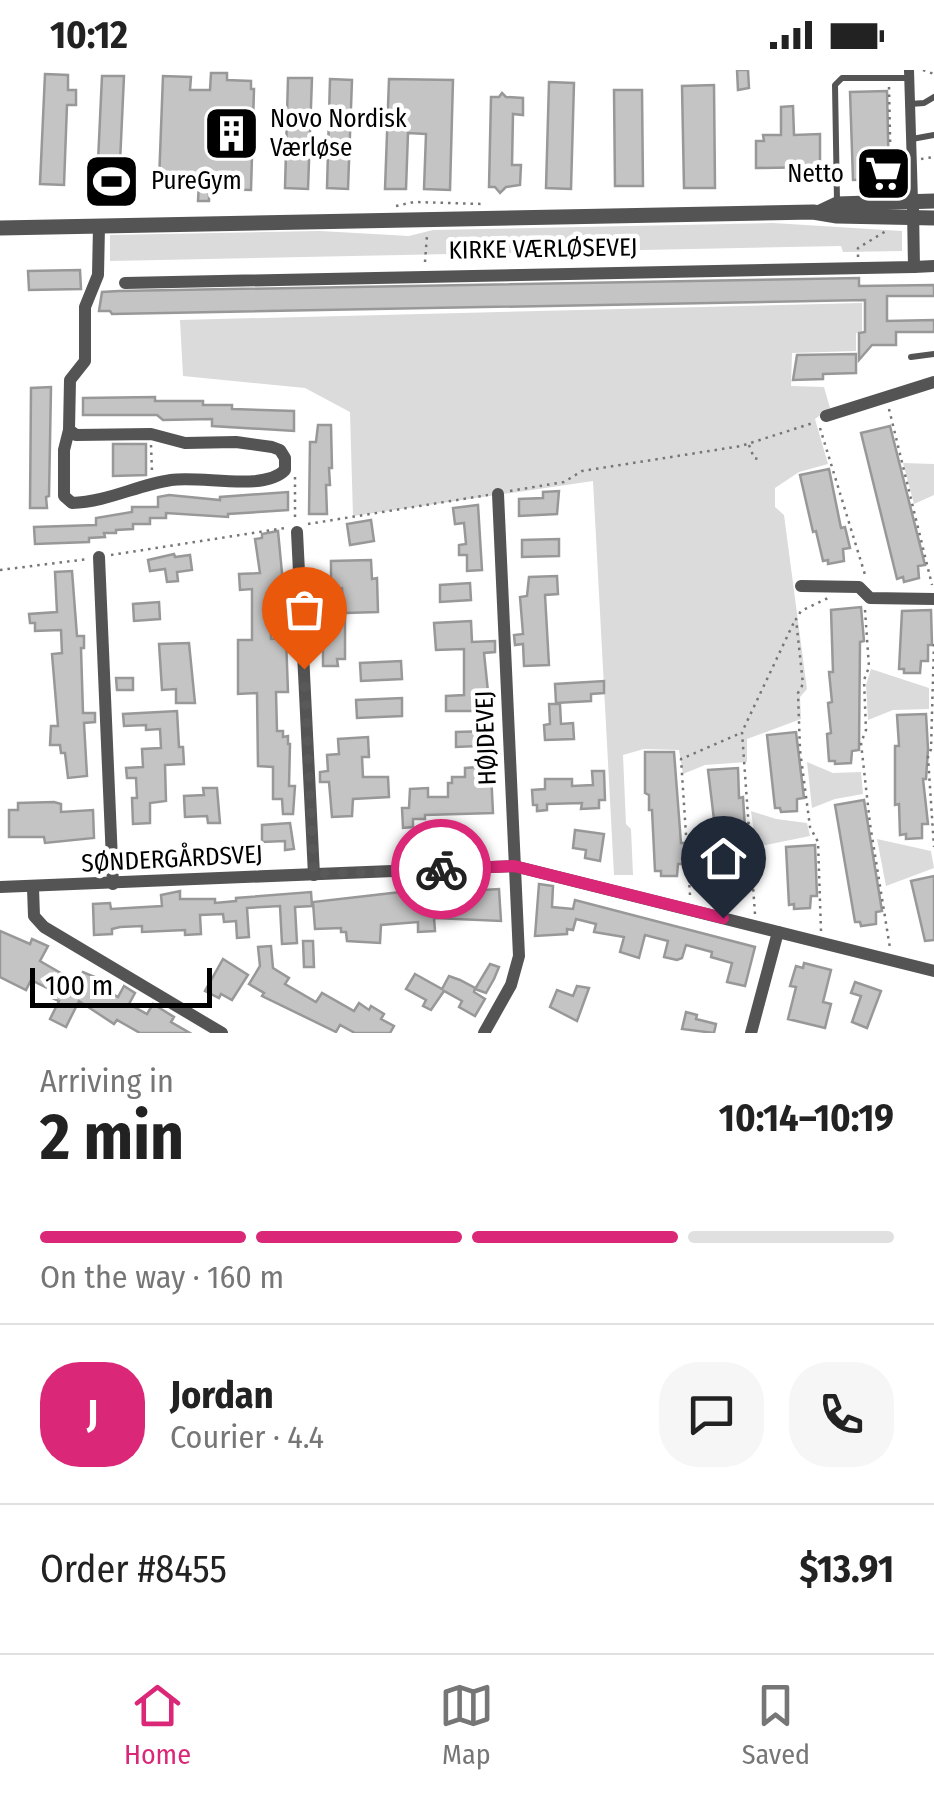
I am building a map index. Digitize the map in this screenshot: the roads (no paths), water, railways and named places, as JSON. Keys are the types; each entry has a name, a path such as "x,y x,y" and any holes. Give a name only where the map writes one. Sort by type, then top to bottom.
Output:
{"street":[{"path":"909,74 914,267"},
{"name":"KIRKE VÆRLØSEVEJ","path":"914,210 934,201"},
{"name":"KIRKE VÆRLØSEVEJ","path":"0,228 837,210 914,210 934,218"},
{"path":"69,430 76,434 151,434 185,443 236,442 272,447 285,458 285,470 275,478 171,480 91,503 72,503 64,496 70,380 85,361 85,306 98,275 99,226"},
{"name":"KIRKE VÆRLØSEVEJ","path":"125,284 934,266"},
{"path":"826,416 934,382"},
{"name":"HØJDEVEJ","path":"484,1033 511,986 519,956 498,494"},
{"path":"297,529 314,874"},
{"path":"98,557 113,884"},
{"path":"801,586 859,588 870,598 934,599"},
{"name":"SØNDERGÅRDSVEJ","path":"0,887 514,866 934,971"},
{"path":"33,888 34,916 44,927 222,1033"},
{"path":"751,1033 778,932"}],"lane":[{"path":"837,210 835,85 842,78 909,74"},
{"path":"910,104 934,98"},
{"path":"912,139 934,135"},
{"path":"912,356 934,354"}],"place":[{"name":"Novo Nordisk Værløse","path":"231,133"},
{"name":"Netto","path":"883,174"},
{"name":"PureGym","path":"112,181"}]}
